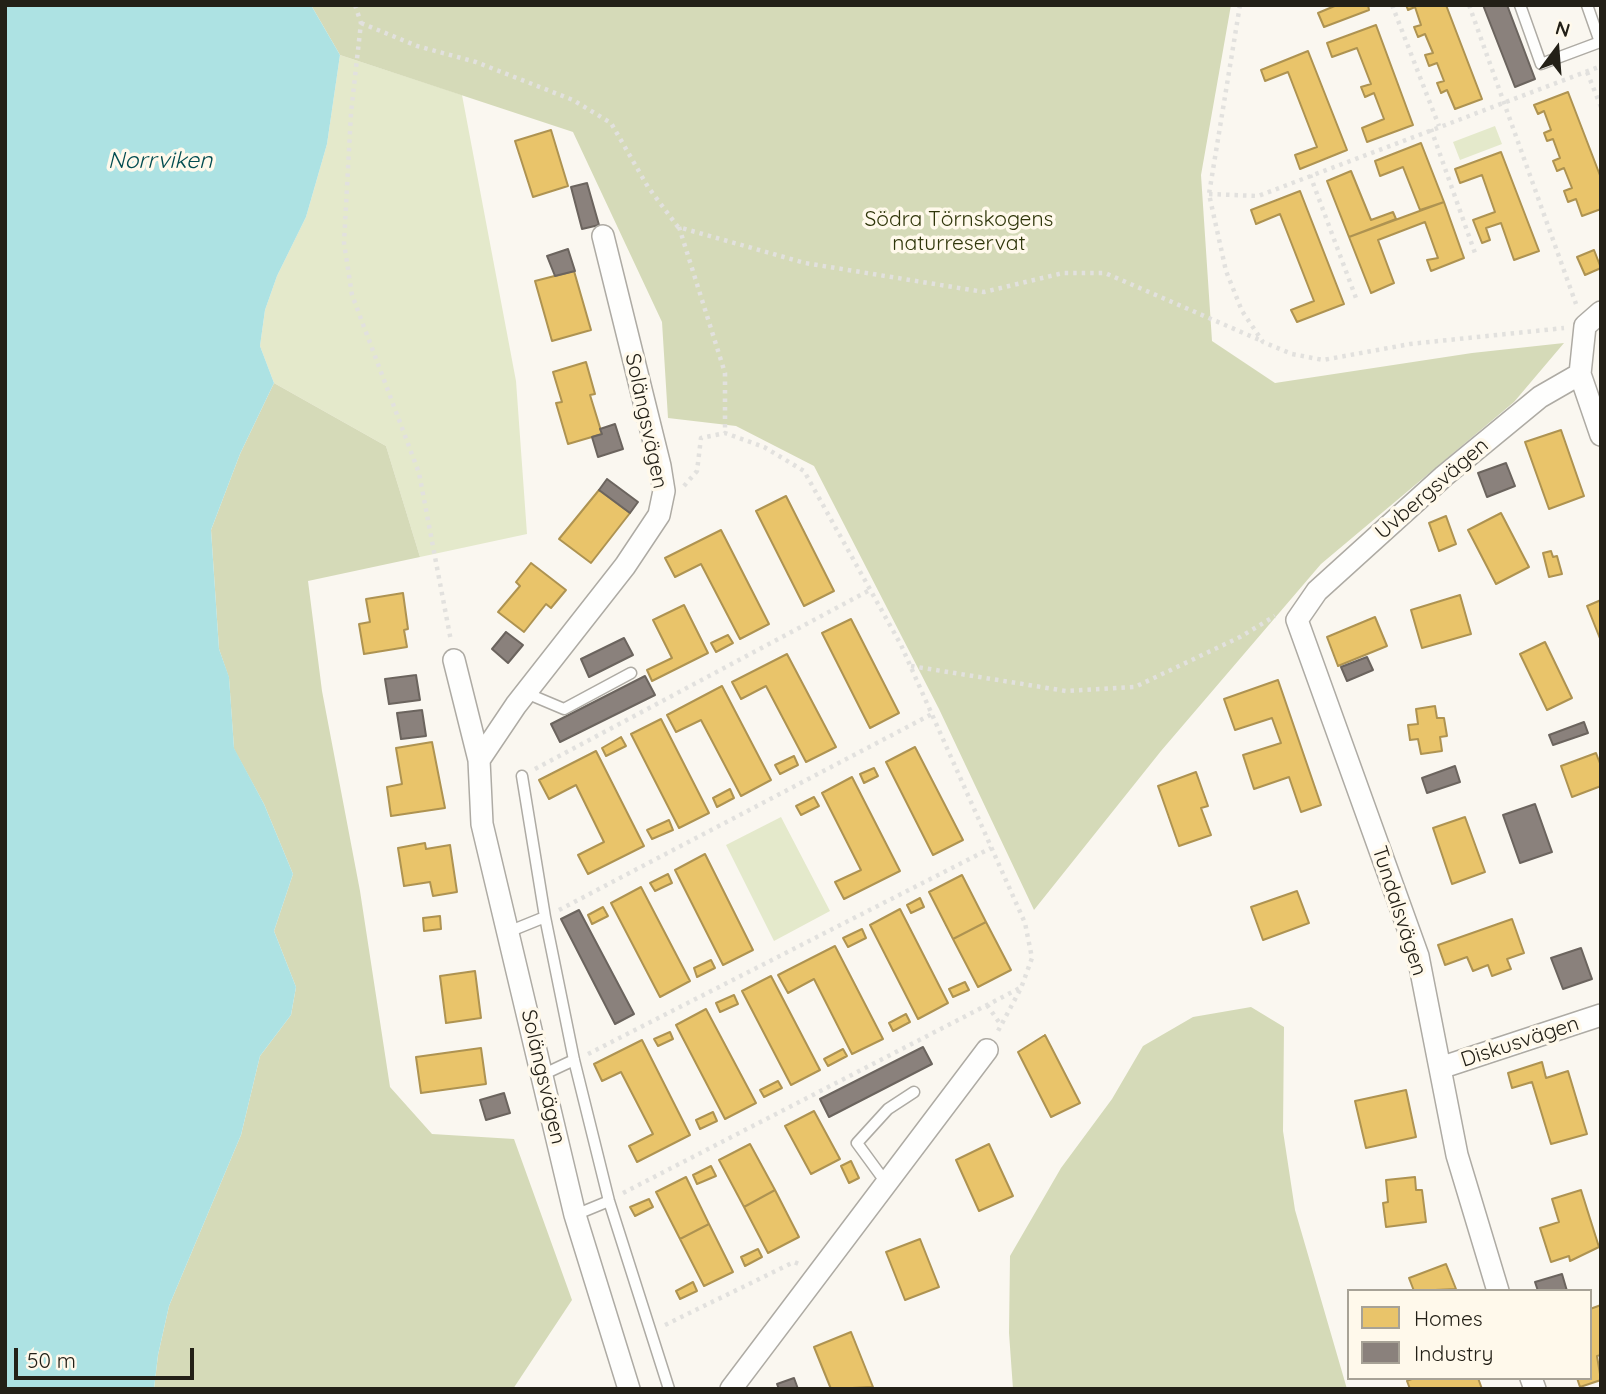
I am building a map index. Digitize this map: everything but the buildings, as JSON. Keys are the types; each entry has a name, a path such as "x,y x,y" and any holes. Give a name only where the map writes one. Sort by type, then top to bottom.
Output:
{"street":[{"name":"Solängsvägen","path":"479,761 526,693 625,566 659,515 664,491 660,466 603,236"},
{"path":"1601,312 1585,326 1580,374 1601,435"},
{"name":"Uvbergsvägen","path":"1291,615 1444,476 1541,397 1580,374"},
{"name":"Tundalsvägen","path":"1291,615 1418,956 1457,1155 1497,1289"},
{"name":"Solängsvägen","path":"454,660 479,761 482,824 575,1215 629,1389"},
{"name":"Diskusvägen","path":"1440,1068 1601,1015"},
{"path":"731,1389 987,1050"}],"lane":[{"path":"1520,5 1541,64 1600,42 1587,5"},
{"path":"526,693 564,709 631,673"},
{"path":"522,776 545,917 574,1060 609,1201 668,1389"},
{"path":"508,932 545,917"},
{"path":"542,1076 574,1060"},
{"path":"887,1184 857,1143 888,1109 914,1092"},
{"path":"575,1215 609,1201"}],"path":[{"path":"355,5 361,23 351,113 344,243 352,295 419,473 454,660"},
{"path":"1240,5 1209,194 1226,271 1242,311 1263,342"},
{"path":"1392,5 1439,126"},
{"path":"678,227 806,263 984,292 1063,272 1105,273 1292,354 1323,360 1410,344 1585,326 1469,5"},
{"path":"361,23 417,46 476,62 573,100 611,123 648,187 678,227 725,373 724,433"},
{"path":"1209,194 1258,196 1601,66"},
{"path":"1587,71 1601,107"},
{"path":"1432,129 1475,253"},
{"path":"1310,175 1356,298"},
{"path":"659,515 697,471 701,438 724,433 764,447 804,471 910,665 1025,923 1032,958 1021,988 987,1050"},
{"path":"522,776 842,607 870,589"},
{"path":"910,665 1066,691 1135,687 1291,615"},
{"path":"545,917 932,715"},
{"path":"574,1060 991,848"},
{"path":"609,1201 1021,988"},
{"path":"987,1005 1001,1025"},
{"path":"650,1332 794,1262 818,1274"}],"green space":[{"name":"Södra Törnskogens naturreservat","path":"311,5 1231,5 1201,175 1212,341 1275,383 1472,353 1564,343 1514,402 1321,564 1161,751 1034,910 939,709 814,466 736,426 668,418 662,322 573,132 340,55"},
{"path":"340,55 462,95 516,381 527,534 420,557 386,446 274,383 260,346 265,310 277,276 306,217 327,144"},
{"path":"1495,126 1502,144 1460,160 1453,142"},
{"path":"274,383 386,446 420,557 308,581 322,691 360,891 390,1087 432,1134 514,1139 572,1300 513,1389 154,1389 158,1355 169,1306 241,1135 260,1056 291,1015 296,987 274,931 293,874 264,804 234,749 229,678 219,649 211,530 240,454"},
{"path":"781,817 830,911 774,941 726,845"},
{"path":"1251,1007 1284,1027 1283,1131 1295,1210 1347,1389 1013,1389 1009,1333 1010,1256 1061,1168 1112,1099 1143,1046 1193,1017"}],"water":[{"name":"Norrviken","path":"5,5 311,5 340,55 327,144 306,217 277,276 265,310 260,346 274,383 240,454 211,530 219,649 229,677 234,748 264,804 293,874 274,931 296,987 291,1015 260,1056 241,1135 169,1306 158,1355 154,1389 5,1389"}]}
